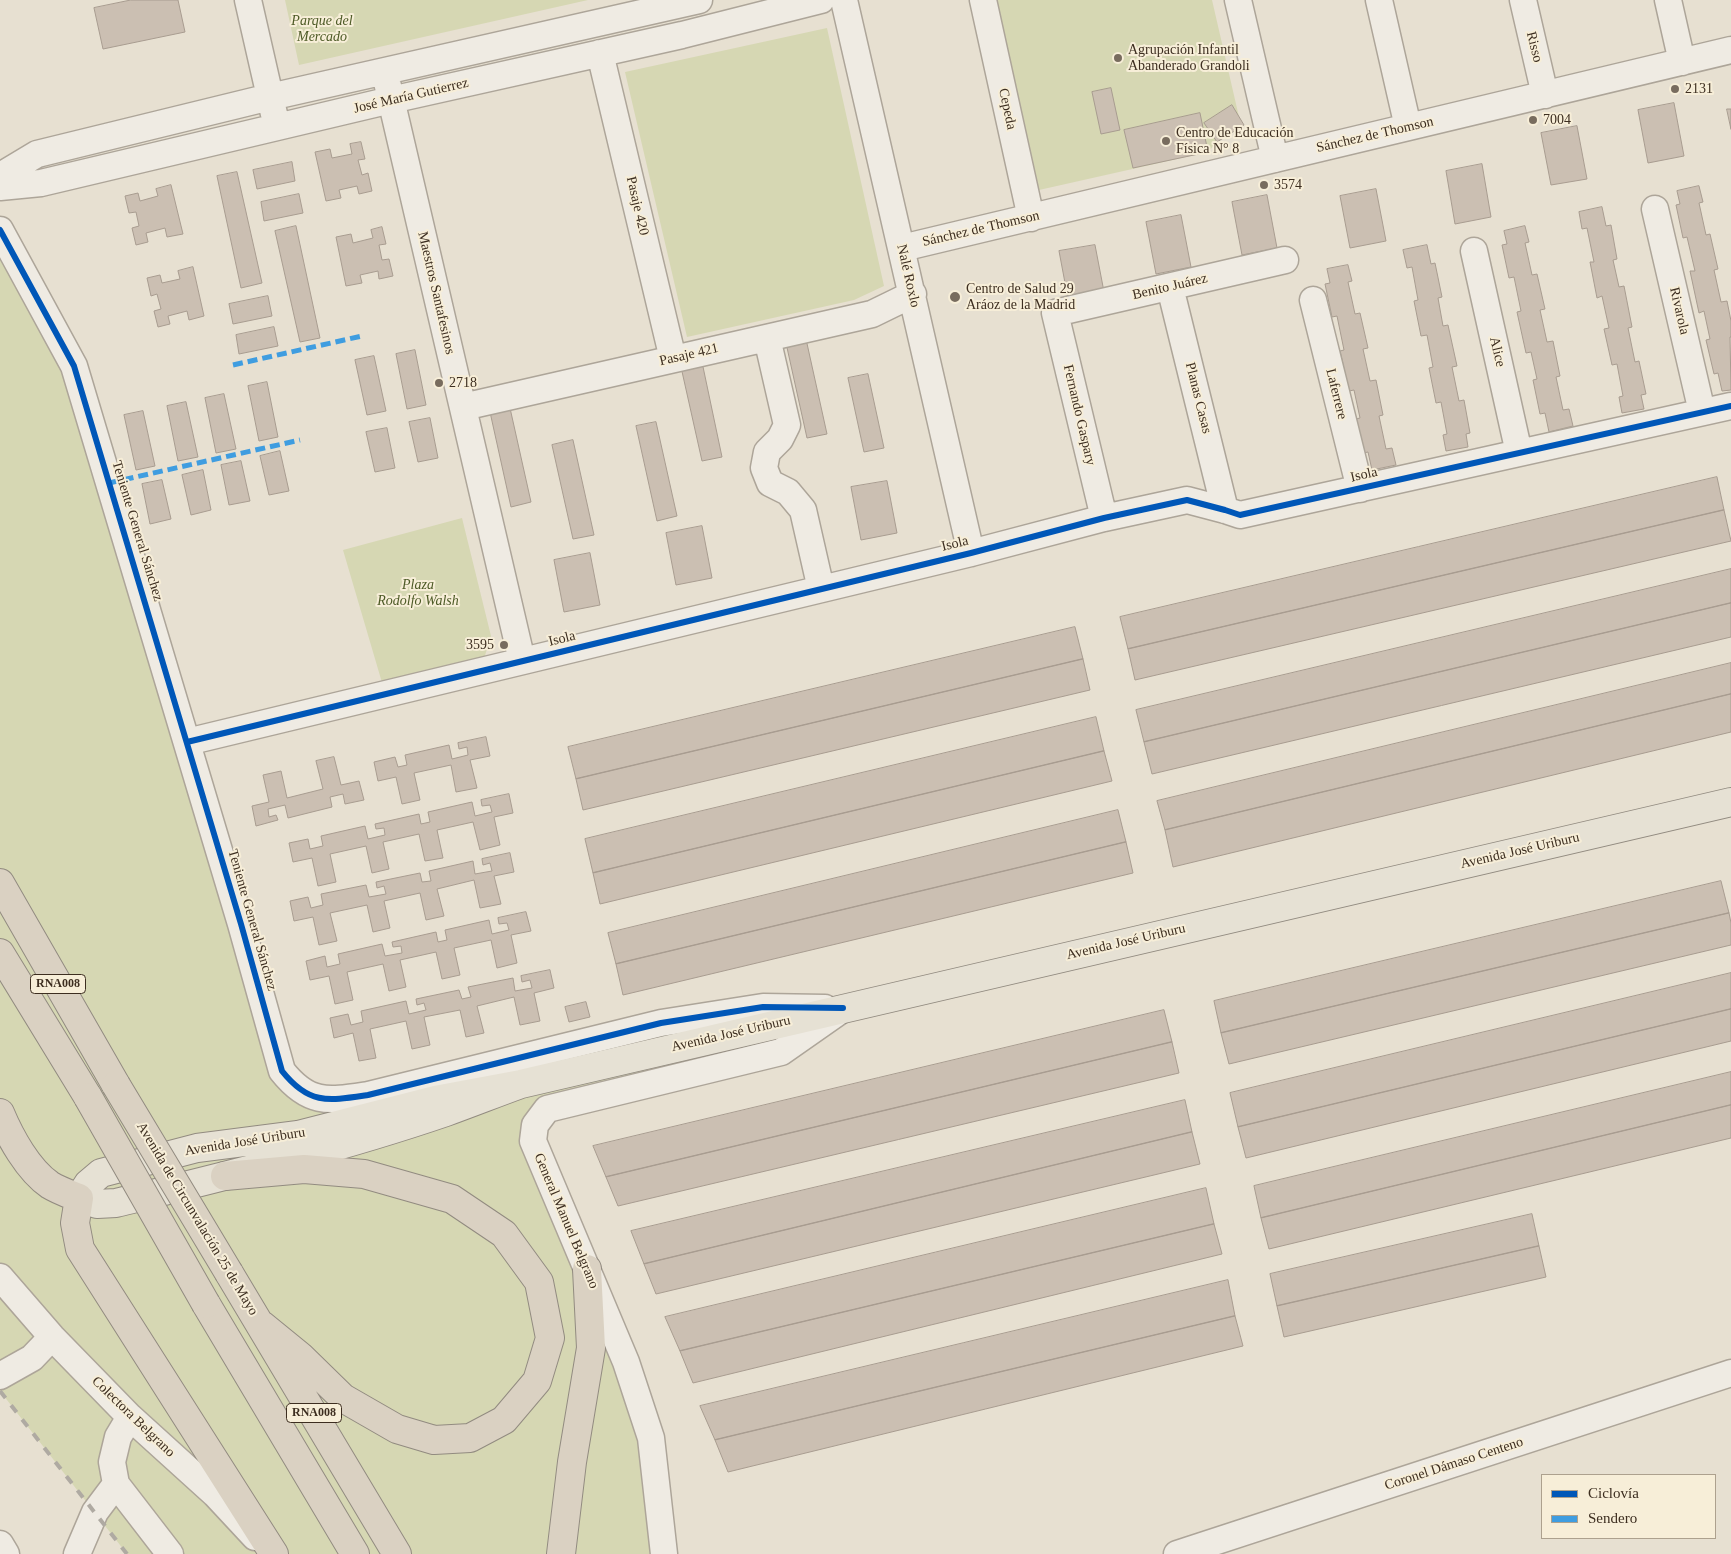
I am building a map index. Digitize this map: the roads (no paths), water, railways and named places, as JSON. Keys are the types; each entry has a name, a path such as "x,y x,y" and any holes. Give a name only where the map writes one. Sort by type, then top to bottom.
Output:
{"highway":[{"name":"Avenida de Circunvalación 25 de Mayo","path":"0,883 116,1085 262,1325 397,1554"},
{"name":"RNA008","path":"0,953 88,1097 206,1304 355,1554"},
{"path":"0,1113 9,1135 30,1165 49,1184 79,1198 75,1223 80,1249 274,1554"},
{"path":"225,1176 304,1169 364,1174 452,1198 504,1234 539,1282 550,1338 536,1381 504,1420 470,1438 434,1440 397,1429 343,1398 300,1356 262,1325"},
{"path":"561,1554 572,1462 591,1348 587,1269"}],"main road":[{"name":"Avenida José Uriburu","path":"521,1084 445,1112 337,1145 225,1176 116,1203 97,1204 79,1198 88,1184 101,1173 197,1148 298,1135 435,1100 521,1084 1731,802"}],"street":[{"path":"248,0 277,127"},
{"path":"0,176 37,154 270,97 699,0"},
{"name":"José María Gutierrez","path":"0,186 41,183 821,0"},
{"name":"Nalé Roxlo","path":"844,0 971,553"},
{"name":"Cepeda","path":"983,0 1031,218"},
{"path":"1238,0 1275,159"},
{"path":"1379,0 1408,127"},
{"name":"Risso","path":"1523,0 1546,95"},
{"path":"1668,0 1682,62"},
{"name":"Sánchez de Thomson","path":"902,248 1731,50"},
{"name":"Pasaje 420","path":"600,53 673,359"},
{"name":"Maestros Santafesinos","path":"385,71 519,651"},
{"name":"Rivarola","path":"1655,209 1702,412"},
{"name":"Teniente General Sánchez","path":"0,230 74,366 241,924 282,1071 293,1085 313,1098 342,1098 368,1095 670,1022 763,1007 843,1008"},
{"name":"Alice","path":"1474,251 1519,453"},
{"name":"Benito Juárez","path":"1055,314 1285,260"},
{"name":"Planas Casas","path":"1170,287 1226,510"},
{"name":"Pasaje 421","path":"462,407 872,314 913,294"},
{"name":"Laferrere","path":"1313,300 1360,489"},
{"name":"Fernando Gaspary","path":"1055,314 1104,518"},
{"path":"767,338 787,425 780,439 767,452 764,468 770,483 788,492 802,510 821,589"},
{"name":"Isola","path":"187,742 519,651 821,589 971,553 1104,518 1187,500 1240,515 1731,406"},
{"name":"General Manuel Belgrano","path":"664,1554 651,1438 626,1362 533,1141 535,1125 547,1109 781,1052 843,1008"},
{"name":"Colectora Belgrano","path":"0,1277 52,1337 130,1417 215,1494 270,1554"},
{"path":"0,1376 32,1358 52,1337"},
{"name":"Coronel Dámaso Centeno","path":"1177,1554 1239,1545 1731,1373"},
{"path":"130,1417 118,1437 112,1462 116,1484 170,1554"},
{"path":"76,1553 96,1512 116,1484"},
{"path":"0,1544 6,1554"}],"railway":[{"path":"0,1391 127,1554"}],"place":[{"name":"Agrupación Infantil Abanderado Grandoli","path":"1118,58"},
{"name":"2131","path":"1675,89"},
{"name":"7004","path":"1533,120"},
{"name":"Centro de Educación Física N° 8","path":"1166,141"},
{"name":"3574","path":"1264,185"},
{"name":"Centro de Salud 29 Aráoz de la Madrid","path":"955,297"},
{"name":"2718","path":"439,383"},
{"name":"3595","path":"504,645"}],"park label":[{"name":"Parque del Mercado","path":"322,30"},
{"name":"Plaza Rodolfo Walsh","path":"418,594"}]}
